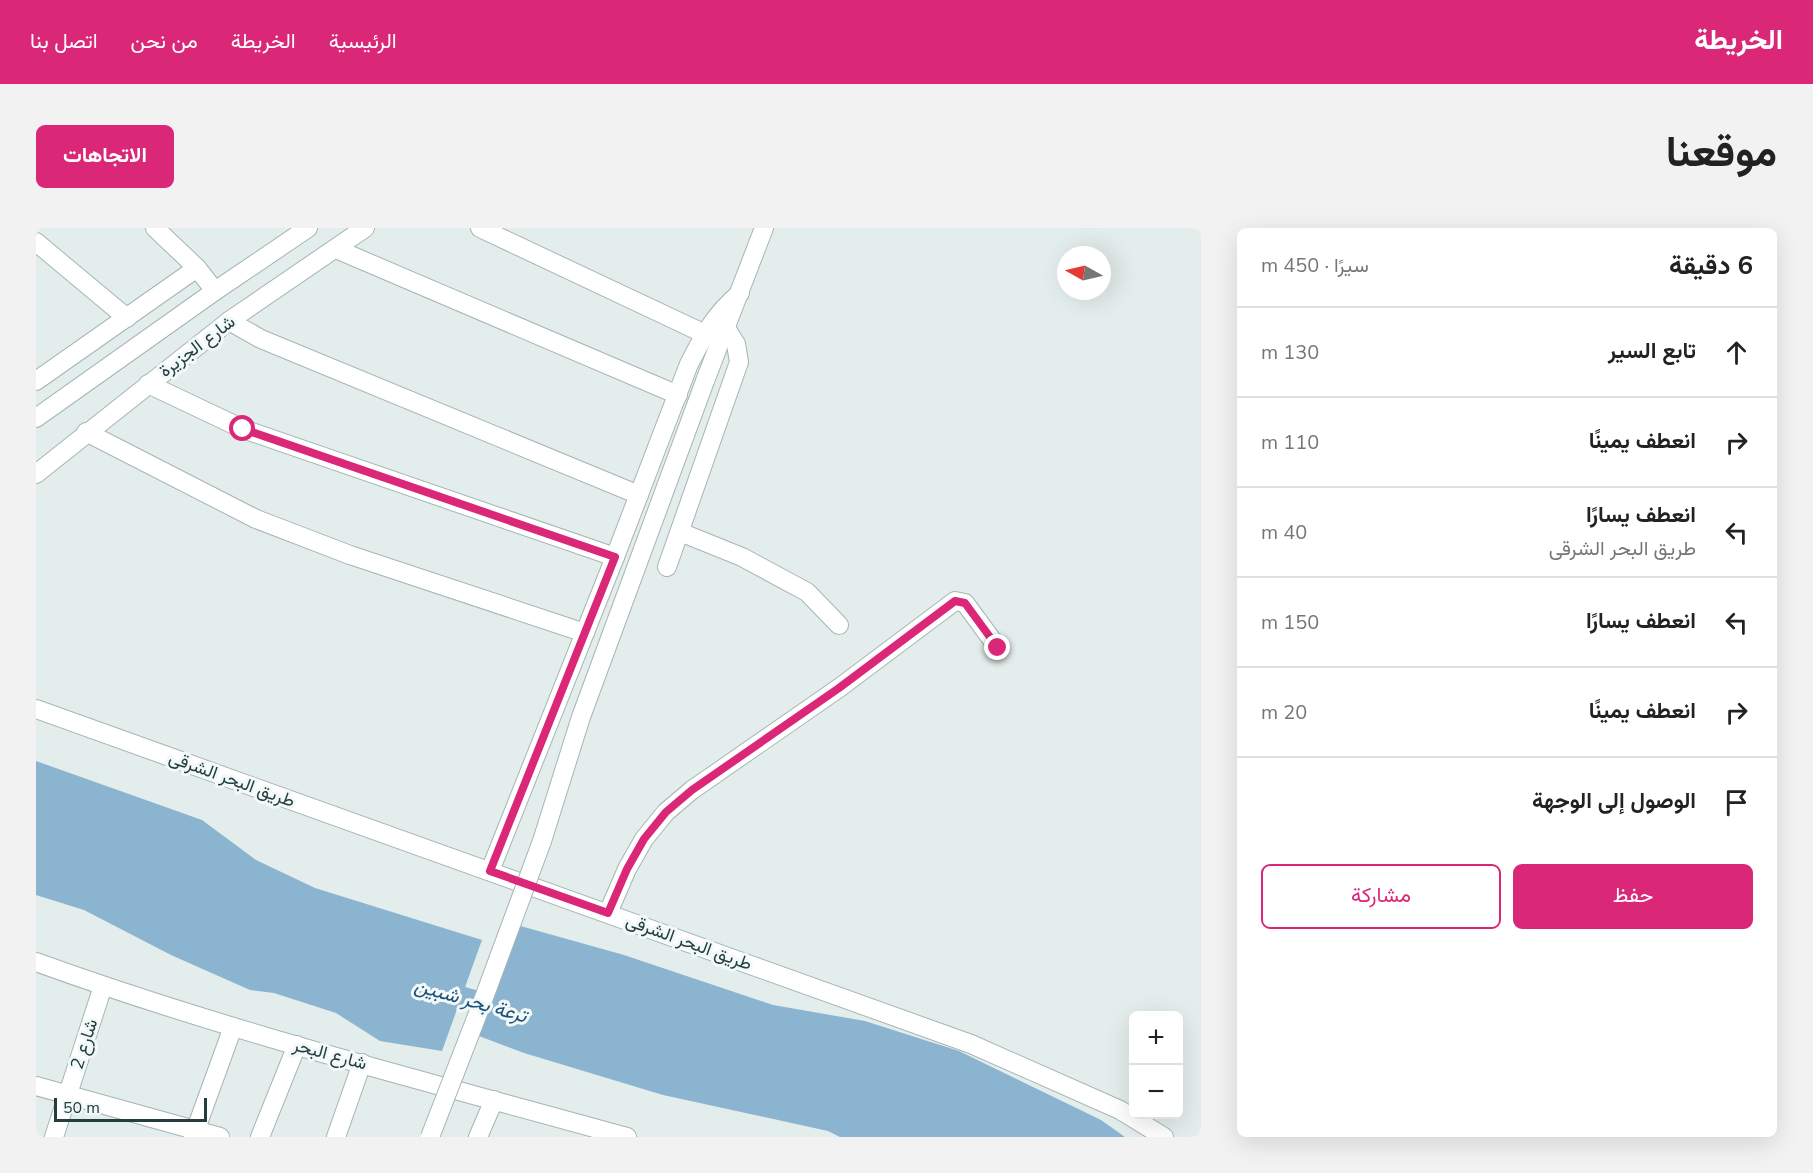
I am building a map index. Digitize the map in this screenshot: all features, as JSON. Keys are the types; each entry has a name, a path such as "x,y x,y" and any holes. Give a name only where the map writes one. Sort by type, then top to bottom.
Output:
{"street":[{"path":"155,228 197,268 215,291"},
{"name":"شارع الجزيرة","path":"36,418 308,228"},
{"name":"شارع الجزيرة","path":"36,474 86,432 229,321 365,228"},
{"path":"480,228 705,334"},
{"path":"429,1137 542,841 581,717 764,228"},
{"path":"36,242 127,318"},
{"path":"336,249 678,395"},
{"path":"36,381 197,268"},
{"path":"490,871 689,364 722,308 740,293"},
{"path":"229,321 261,339 639,495"},
{"path":"667,567 740,362 735,344 726,328"},
{"path":"148,384 243,429 615,557"},
{"path":"86,432 256,519 350,555 585,633"},
{"path":"680,532 742,557 807,592 839,625"},
{"path":"608,913 627,869 644,839 666,812 692,790 839,688 955,601 965,603 998,648"},
{"name":"طريق البحر الشرقى","path":"36,709 971,1044 1120,1110 1164,1137"},
{"name":"شارع البحر","path":"36,962 233,1027 627,1137"},
{"name":"شارع 2","path":"54,1137 103,986"},
{"path":"194,1134 233,1027"},
{"path":"260,1137 297,1045"},
{"path":"336,1137 362,1063"},
{"path":"36,1086 194,1134 219,1137"},
{"path":"478,1137 494,1100"}],"water":[{"path":"36,761 202,820 256,860 315,888 482,940 442,1051 380,1041 336,1013 274,993 250,990 171,955 84,910 36,895"},
{"path":"503,921 624,955 773,1005 865,1021 959,1051 1101,1120 1125,1137 840,1137 828,1131 663,1095 524,1053 463,1030"}],"waterway":[{"name":"ترعة بحر شبين","path":"435,989 500,1008"}],"route":[{"path":"243,429 615,557 490,871 608,913 627,869 644,839 666,812 692,790 839,688 955,601 965,603 998,648"}]}
